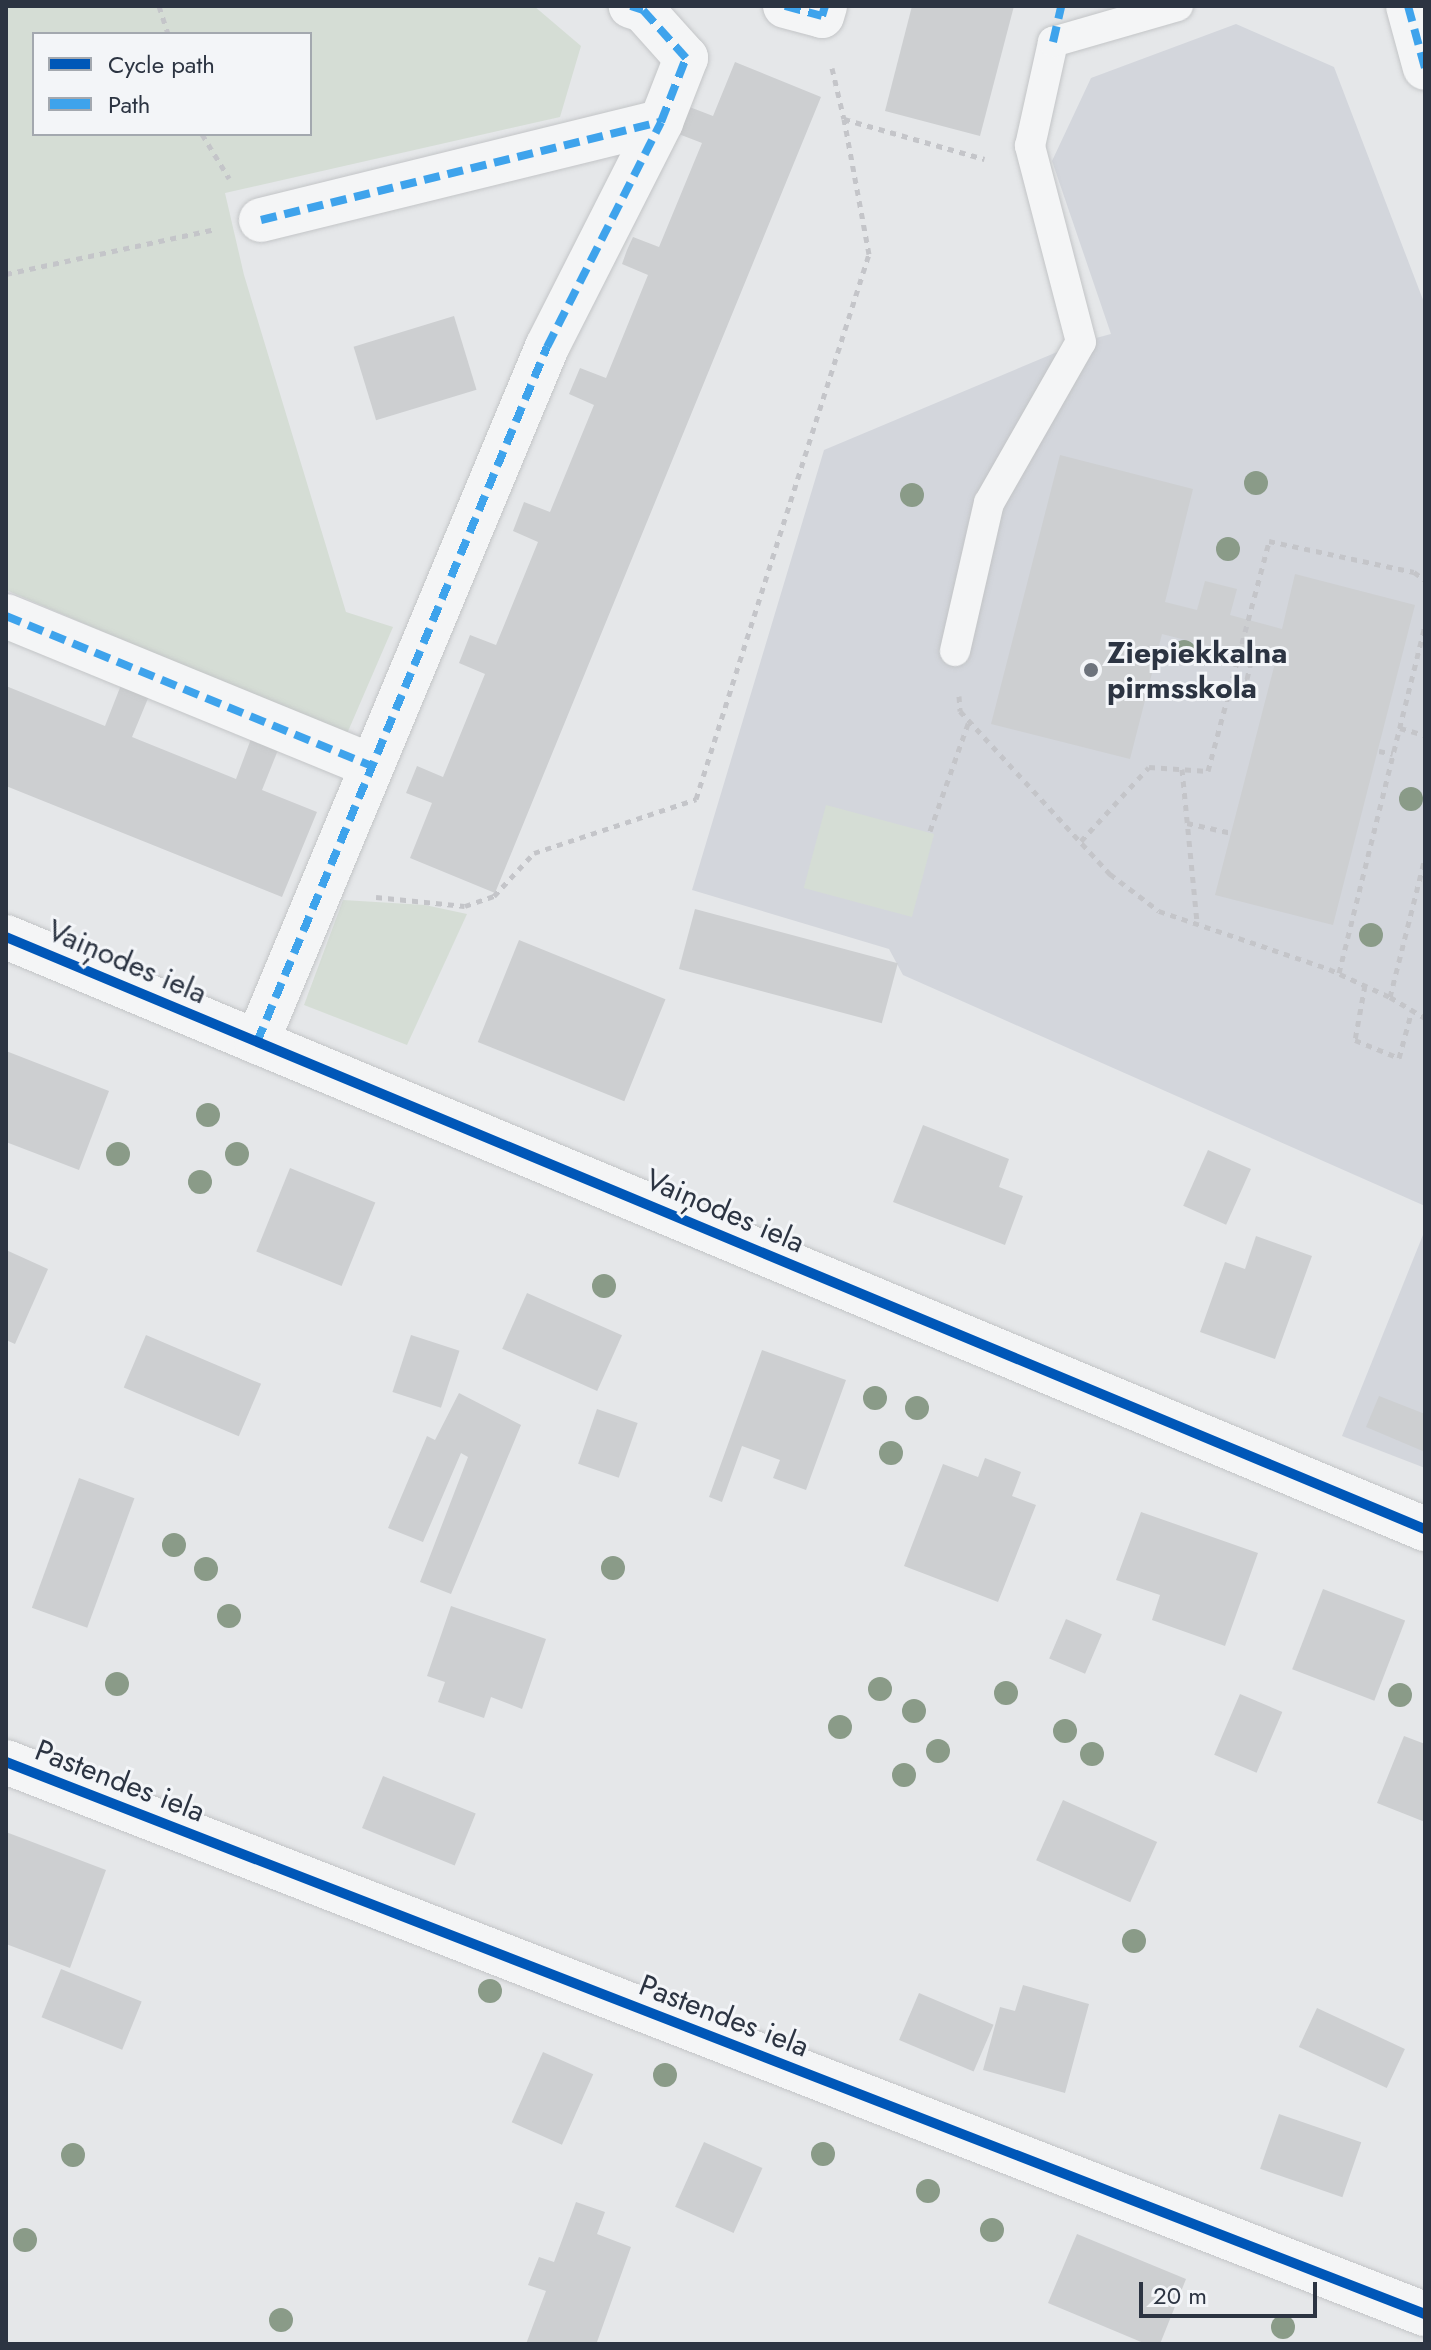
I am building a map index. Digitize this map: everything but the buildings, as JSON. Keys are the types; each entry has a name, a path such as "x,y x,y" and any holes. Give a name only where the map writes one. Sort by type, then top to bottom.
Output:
{"street":[{"path":"1408,6 1425,68"},
{"path":"257,1042 322,877 547,347 661,122 686,58 643,7"},
{"path":"261,220 661,122"},
{"path":"6,616 370,765"},
{"name":"Vaiņodes iela","path":"6,937 1425,1529"},
{"name":"Pastendes iela","path":"6,1762 1425,2314"}],"lane":[{"path":"955,651 989,503 1081,342 1030,146 1053,42 1178,6"}],"path":[{"path":"159,6 167,32"},
{"path":"322,877 357,895 465,906 494,896 534,853 696,799 869,254 844,119 811,9"},
{"path":"844,119 985,160 993,147"},
{"path":"6,274 261,220"},
{"path":"1081,841 1149,767 1208,771 1269,541 1414,572 1425,580"},
{"path":"1339,973 1425,626"},
{"path":"955,651 960,711 1110,874 1159,911 1339,973 1425,1018"},
{"path":"1234,675 1247,679 1252,657"},
{"path":"930,831 969,721"},
{"path":"1400,728 1425,735"},
{"path":"1379,751 1393,754"},
{"path":"1182,769 1197,923"},
{"path":"1187,823 1232,833"},
{"path":"1390,997 1425,858"},
{"path":"1365,985 1355,1040 1399,1058 1412,1010"}],"shaded area":[{"path":"6,6 534,6 581,46 560,117 225,193 244,275 346,612 393,627 346,736 6,590"},
{"name":"Ziepiekkalna pirmsskola","path":"1236,24 1334,67 1425,305 1425,1206 903,975 889,949 692,890 824,450 1081,342 1111,334 1052,161 1091,78"},
{"path":"826,805 934,834 912,917 804,888"},
{"path":"343,900 425,905 467,914 407,1045 304,1005"},
{"path":"1425,1230 1425,1468 1342,1436"}],"marked path":[{"path":"257,1042 547,347 661,122 686,58 643,10 631,6"},
{"path":"785,6 822,16 825,6"},
{"path":"1053,42 1061,6"},
{"path":"1408,6 1425,68"},
{"path":"261,220 661,122"},
{"path":"6,616 370,765"}],"cycle path":[{"path":"6,937 1425,1529"},
{"path":"6,1762 1425,2314"}],"place":[{"name":"Ziepiekkalna pirmsskola","path":"1091,670"}]}
